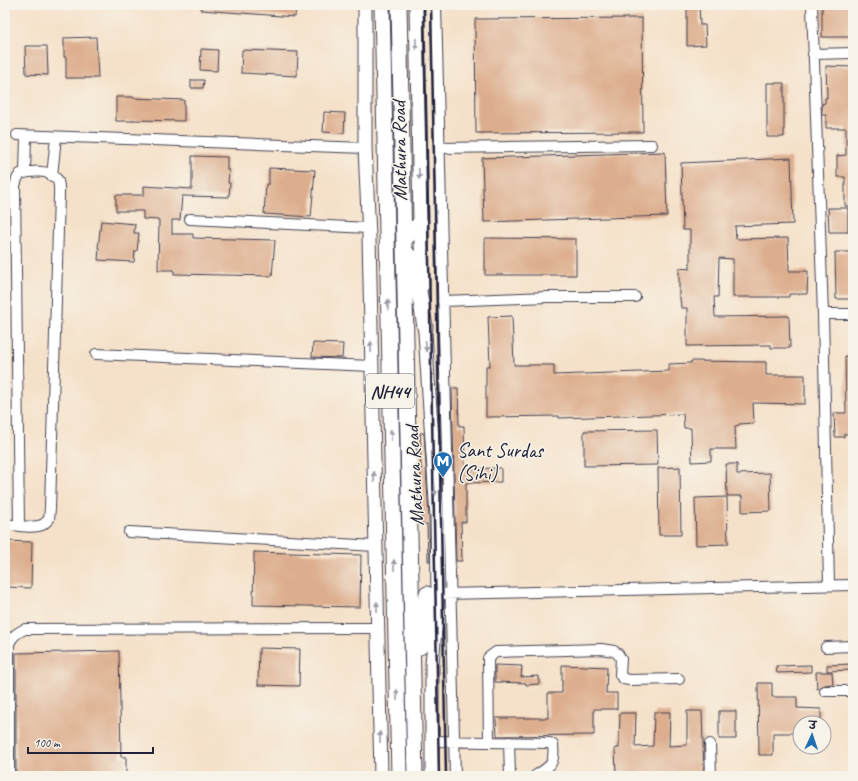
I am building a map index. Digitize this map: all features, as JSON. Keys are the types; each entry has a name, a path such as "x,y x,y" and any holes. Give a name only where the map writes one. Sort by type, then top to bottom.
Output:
{"highway":[{"name":"Mathura Road","path":"382,5 399,776"},
{"name":"NH44","path":"399,5 404,243"},
{"path":"420,223 404,243 416,273 425,327"},
{"name":"Mathura Road","path":"404,243 432,594"},
{"path":"415,776 414,701 432,594"}],"main road":[{"name":"Mathura Road","path":"365,5 365,148 372,366 381,776"},
{"name":"Mathura Road","path":"416,5 420,223 437,517 432,594 432,776"}],"street":[{"path":"436,5 443,301 432,594 454,742 455,776"},
{"path":"812,5 823,314 829,585"},
{"path":"813,54 853,53"},
{"path":"25,173 21,135 365,148"},
{"path":"52,176 56,137"},
{"path":"440,148 652,145"},
{"path":"5,524 19,525 34,526 43,525 49,519 60,195 57,179 45,172 20,174 15,186 19,525"},
{"path":"190,218 368,228"},
{"path":"443,301 548,297 636,297"},
{"path":"823,314 853,314"},
{"path":"96,354 372,366"},
{"path":"129,532 376,546"},
{"path":"432,594 853,585"},
{"path":"9,776 9,644 17,632 25,630 378,628"},
{"path":"826,647 853,646"},
{"path":"489,742 488,658 496,652 586,649 608,650 618,654 621,659 620,675 624,679 679,679"},
{"path":"824,691 853,691"},
{"path":"432,741 548,742 553,745 554,757 552,763 548,768 535,776"},
{"path":"509,742 510,776"},
{"path":"710,744 711,776"}],"building":[{"path":"201,5 296,5 295,17 201,10"},
{"path":"687,5 699,5 700,25 705,25 706,45 687,46"},
{"path":"822,5 853,5 853,37 822,37"},
{"path":"642,18 643,132 476,133 475,19"},
{"path":"96,37 98,78 66,78 64,38"},
{"path":"25,46 47,46 48,75 26,74"},
{"path":"201,49 218,50 217,71 200,70"},
{"path":"242,50 298,52 297,76 241,73"},
{"path":"826,66 853,67 853,206 845,206 845,177 837,177 837,156 846,155 846,128 826,128 826,115 822,115 822,104 825,103 825,98 827,98"},
{"path":"191,80 204,80 203,88 191,88"},
{"path":"767,83 784,83 784,137 767,137"},
{"path":"116,97 184,100 184,121 116,121"},
{"path":"324,112 345,113 344,133 323,132"},
{"path":"665,152 667,216 484,222 482,158"},
{"path":"192,156 227,157 227,170 229,170 228,183 230,183 229,197 182,196 180,220 172,220 172,234 193,234 193,238 275,240 272,276 174,274 174,270 158,270 159,220 143,219 143,211 116,211 116,195 144,195 144,186 192,189"},
{"path":"791,158 793,224 735,226 736,239 788,238 789,271 808,271 807,294 789,294 789,297 733,297 733,259 719,258 718,297 714,297 715,317 789,316 790,348 771,348 771,345 687,346 687,308 681,308 679,297 679,268 690,269 690,230 683,230 681,163"},
{"path":"269,168 315,170 311,217 264,214 266,184 269,184"},
{"path":"828,208 848,208 848,232 829,232"},
{"path":"101,221 135,224 134,233 139,233 134,262 98,260"},
{"path":"485,238 576,239 576,275 485,275"},
{"path":"835,252 853,252 853,299 836,299"},
{"path":"512,316 514,365 554,365 554,375 669,371 669,364 691,363 691,361 766,362 766,375 805,375 805,404 753,403 754,423 739,424 735,426 736,449 711,449 711,461 692,462 691,428 684,428 683,414 559,418 559,416 486,417 486,366 490,366 488,317"},
{"path":"313,343 343,344 342,358 312,357"},
{"path":"845,356 853,356 853,434 844,434 844,437 835,437 834,413 846,413"},
{"path":"452,388 458,388 459,426 464,426 465,469 501,468 501,482 466,483 466,522 461,522 462,561 456,561"},
{"path":"437,389 439,389 440,445"},
{"path":"657,430 658,465 584,466 584,431"},
{"path":"420,433 424,433 430,561 428,561 427,524 422,524"},
{"path":"726,464 737,464 737,474 770,473 771,511 742,512 742,496 727,496"},
{"path":"680,467 681,535 659,535 658,468"},
{"path":"727,497 728,544 696,545 695,498"},
{"path":"5,541 32,542 31,588 5,587"},
{"path":"254,552 361,555 360,607 253,605"},
{"path":"259,648 300,649 299,686 258,685"},
{"path":"119,651 121,757 126,757 126,776 16,776 16,653"},
{"path":"853,664 853,670 827,671 827,665"},
{"path":"495,665 522,666 521,677 539,676 539,684 526,685 526,683 495,682"},
{"path":"562,665 607,667 606,693 617,693 617,709 594,709 594,735 497,736 496,718 548,718 548,693 562,693"},
{"path":"811,665 811,672 777,673 776,666"},
{"path":"816,672 832,672 833,684 825,685 817,689"},
{"path":"758,683 772,683 772,697 797,697 797,708 821,709 821,715 792,715 792,733 773,733 773,755 759,755"},
{"path":"687,711 702,711 704,776 654,776 654,774 616,775 615,748 619,748 620,713 636,713 635,747 653,746 654,712 670,712 669,746 687,745"},
{"path":"719,711 736,711 736,739 719,739"}],"railway":[{"path":"424,5 439,776"},
{"path":"431,5 446,776"}],"place":[{"name":"Sant Surdas (Sihi)","path":"443,478"}]}
